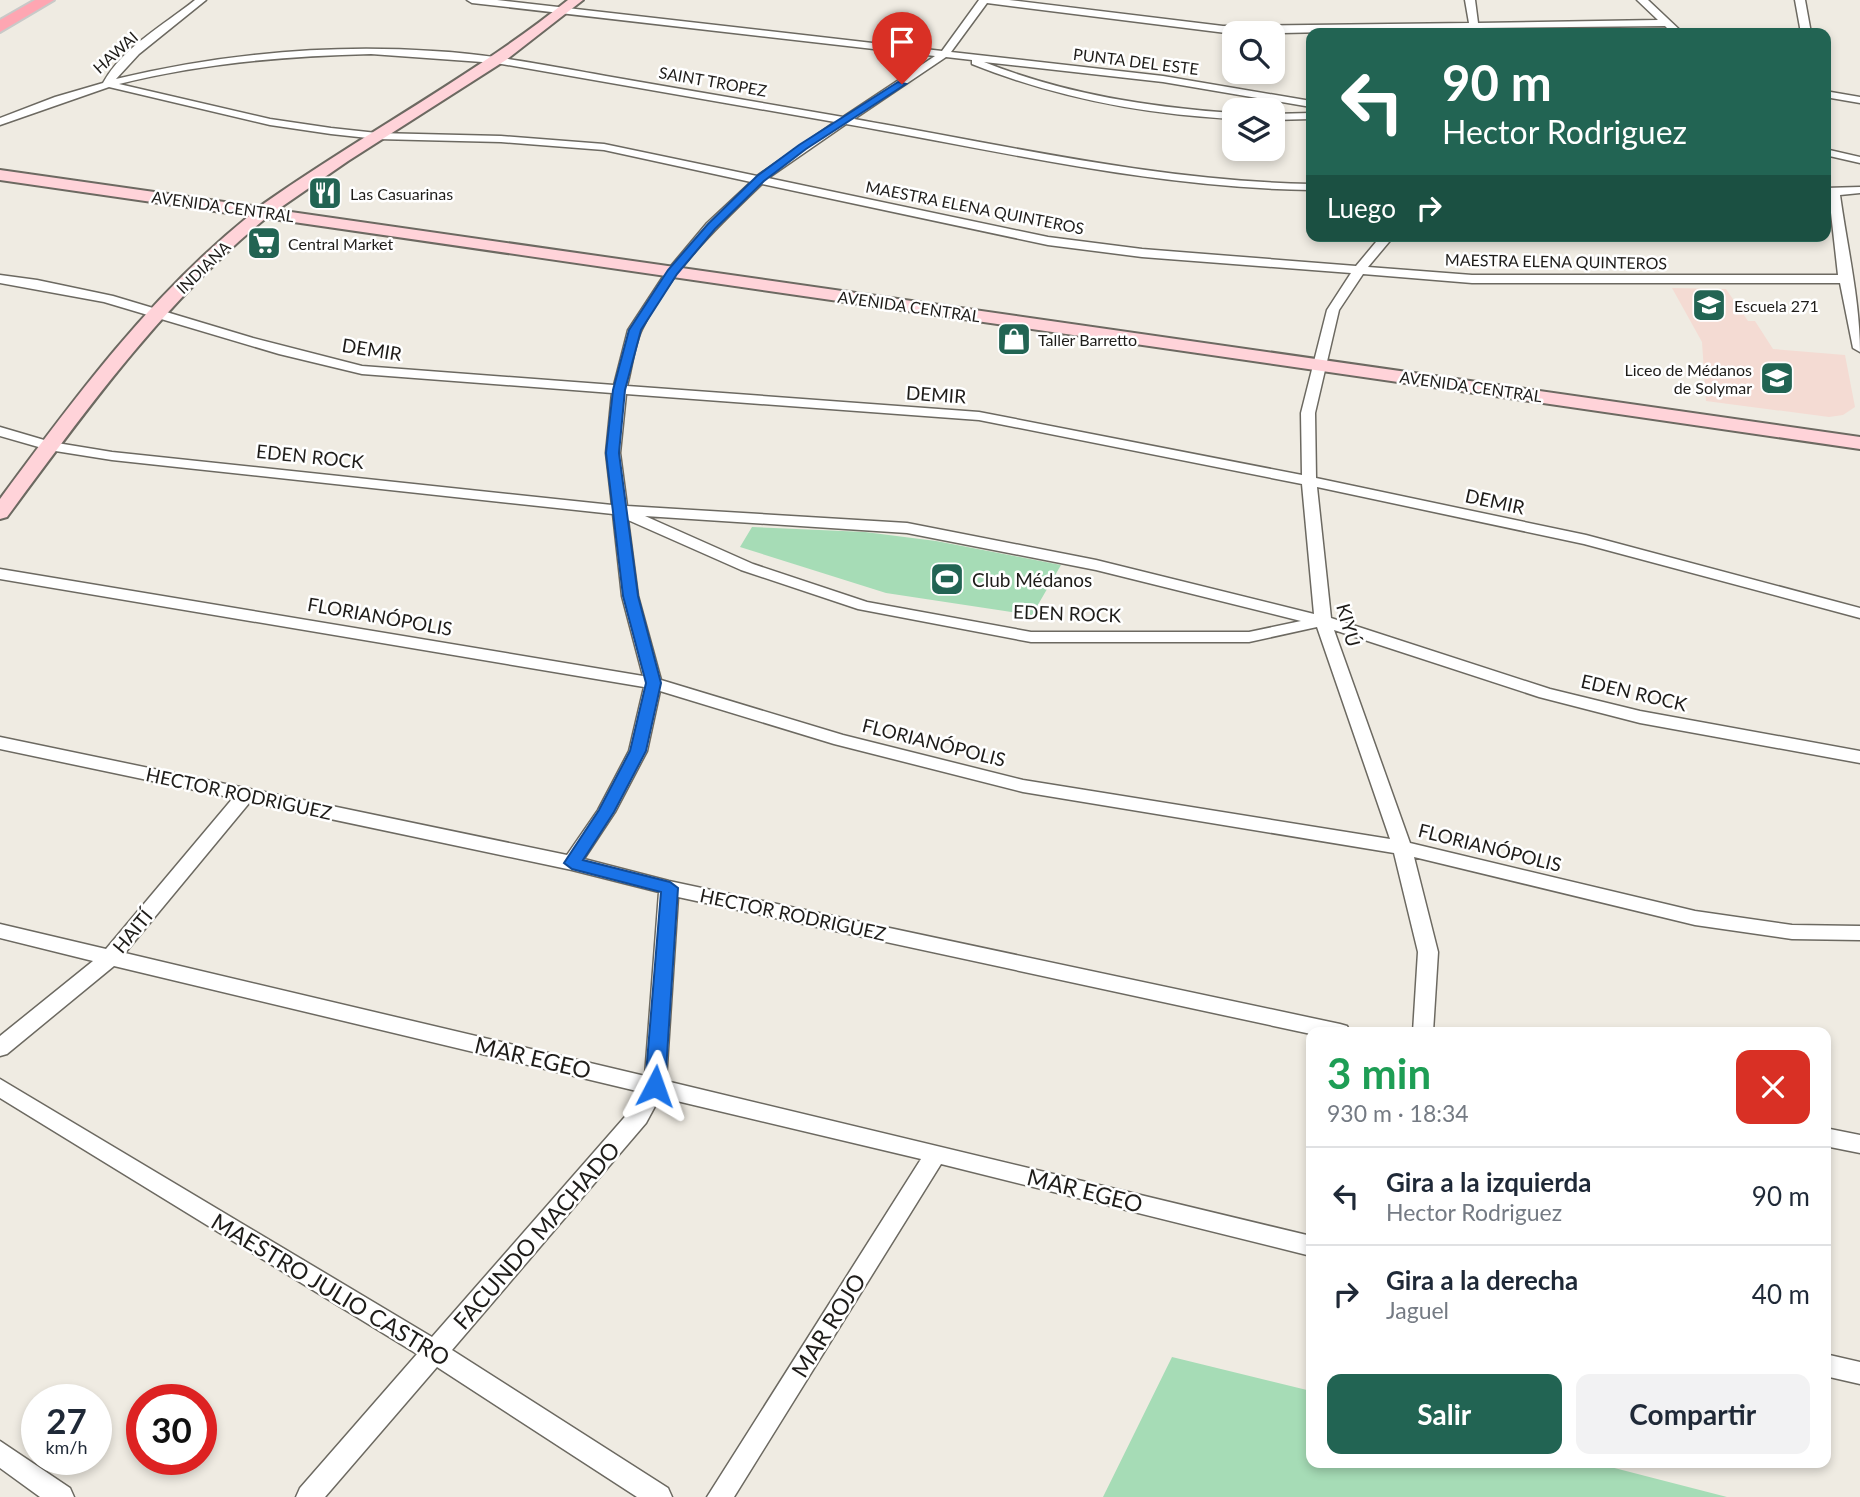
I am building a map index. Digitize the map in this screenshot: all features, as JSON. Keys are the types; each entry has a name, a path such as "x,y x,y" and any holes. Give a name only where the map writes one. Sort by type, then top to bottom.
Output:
{"main road":[{"path":"0,19 33,0"},
{"path":"0,27 46,0"}],"street":[{"name":"HAWAI","path":"0,122 108,83 110,77 130,57 201,0"},
{"name":"PUNTA DEL ESTE","path":"472,0 570,5 1234,89 1306,103"},
{"path":"572,863 606,812 638,751 653,683 630,596 613,453 619,390 635,330 672,272 711,226 760,178 951,53 985,0 1222,29"},
{"path":"1470,0 1475,28"},
{"path":"1642,0 1672,28"},
{"path":"1800,0 1805,28"},
{"name":"INDIANA","path":"0,513 91,390 158,311 263,212 377,135 536,34 570,5"},
{"path":"1507,28 1665,23"},
{"path":"1285,29 1306,29"},
{"path":"1285,38 1301,40"},
{"name":"SAINT TROPEZ","path":"108,83 226,62 314,52 413,51 496,60 1182,179 1306,187"},
{"name":"PUNTA DEL ESTE","path":"951,53 1037,85 1143,106 1222,115"},
{"name":"MAESTRA ELENA QUINTEROS","path":"108,83 120,89 257,120 377,135 560,142 604,148 760,178 1048,240 1142,253 1472,279 1845,279"},
{"path":"1831,95 1860,100"},
{"path":"1285,117 1306,116"},
{"path":"1831,151 1860,160"},
{"name":"AVENIDA CENTRAL","path":"0,175 1860,443"},
{"path":"1831,192 1860,190"},
{"path":"1831,203 1860,348"},
{"name":"KIYÚ","path":"1383,242 1360,269 1333,310 1308,413 1309,481 1323,621 1402,848 1428,952 1423,1027"},
{"name":"DEMIR","path":"0,279 71,290 158,311 283,351 362,370 979,416 1309,481 1586,540 1860,613"},
{"name":"EDEN ROCK","path":"0,431 49,446 112,456 618,510 906,528 1096,565 1323,621 1545,692 1640,717 1860,757"},
{"name":"EDEN ROCK","path":"618,510 747,567 864,606 1031,637 1248,637 1323,621"},
{"name":"FLORIANÓPOLIS","path":"0,573 653,683 840,740 1023,786 1402,848 1695,918 1792,932 1860,933"},
{"name":"HECTOR RODRIGUEZ","path":"0,743 572,863 670,888 1317,1027"},
{"name":"HAITÍ","path":"0,1048 110,958 246,794"},
{"name":"FACUNDO MACHADO","path":"309,1497 638,1116 655,1086 670,888"},
{"name":"MAR EGEO","path":"0,931 655,1086 1306,1245"},
{"name":"MAESTRO JULIO CASTRO","path":"0,1087 435,1352 659,1497"},
{"path":"1831,1138 1860,1144"},
{"name":"MAR ROJO","path":"720,1497 936,1154"},
{"path":"1831,1367 1860,1373"},
{"path":"0,1453 61,1497"}],"shaded area":[{"name":"Liceo de Médanos de Solymar","path":"1672,288 1726,289 1748,321 1755,321 1773,349 1845,355 1855,407 1843,415 1829,417 1706,401 1702,342"}],"green space":[{"name":"Club Médanos","path":"752,527 865,532 936,541 1061,565 1032,615 886,593 740,547"},
{"path":"1172,1357 1306,1390 1306,1468 1614,1468 1727,1497 1103,1497"}],"place":[{"name":"Las Casuarinas","path":"325,193"},
{"name":"Central Market","path":"264,243"},
{"name":"Escuela 271","path":"1709,305"},
{"name":"Taller Barretto","path":"1014,339"},
{"name":"Liceo de Médanos de Solymar","path":"1777,378"},
{"name":"Club Médanos","path":"947,579"}],"route":[{"path":"655,1086 670,888 572,863 606,812 638,751 653,683 630,596 618,510 613,453 619,390 635,330 672,272 711,226 760,178 803,147 902,84"}]}
